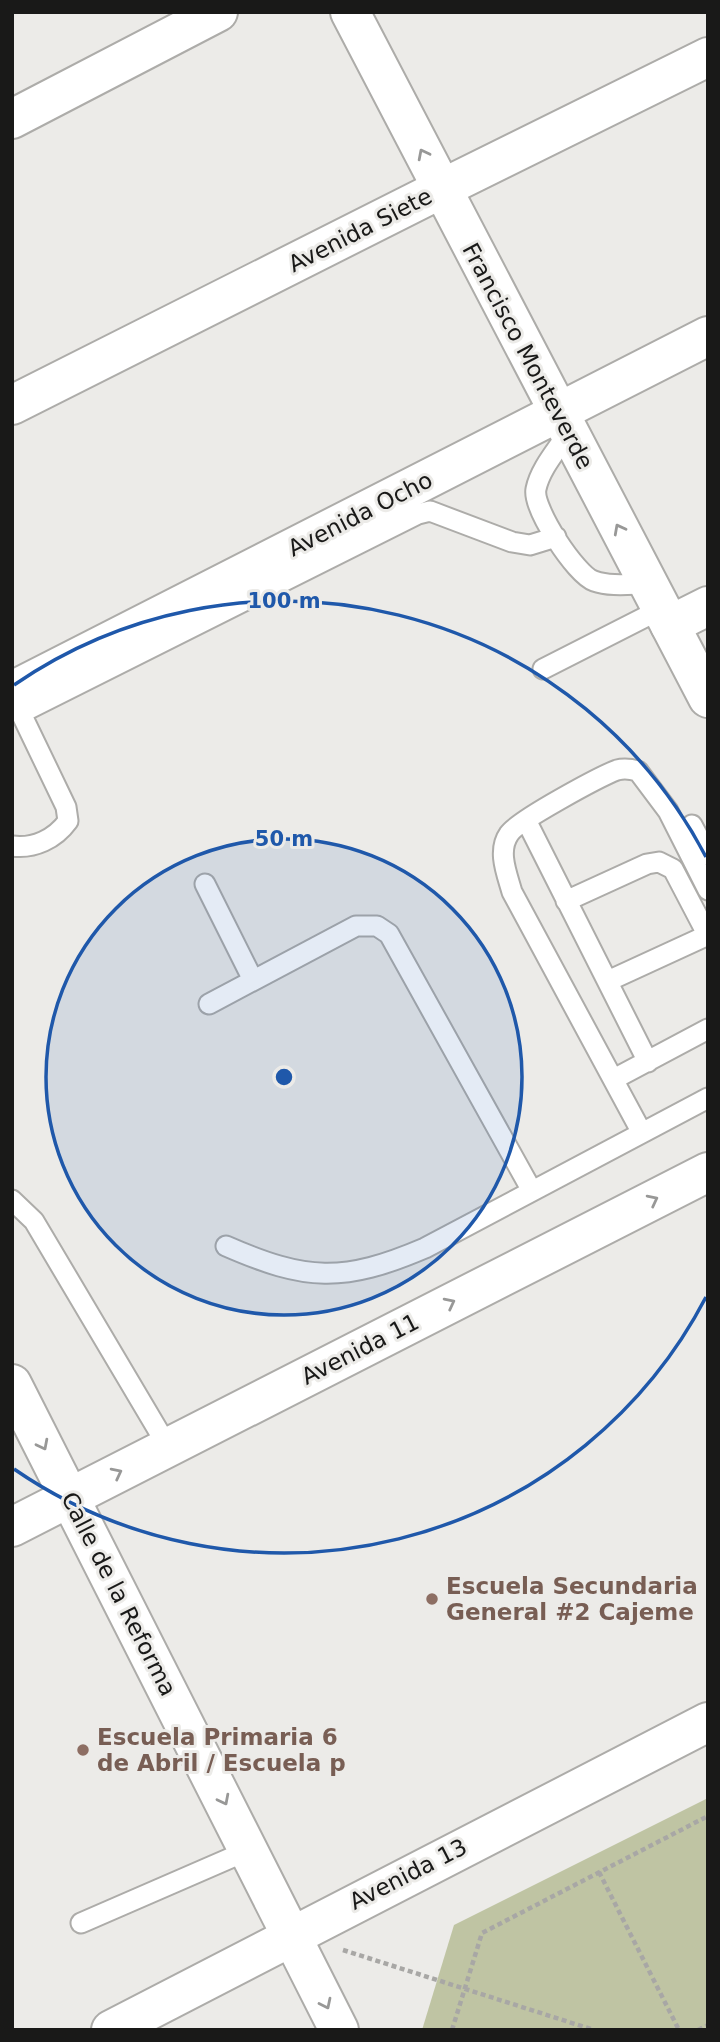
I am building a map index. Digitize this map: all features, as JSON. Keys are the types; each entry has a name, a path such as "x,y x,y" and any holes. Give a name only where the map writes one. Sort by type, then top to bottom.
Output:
{"street":[{"path":"12,120 218,12"},
{"name":"Francisco Monteverde","path":"350,12 708,698"},
{"name":"Avenida Siete","path":"12,405 708,57"},
{"name":"Avenida Ocho","path":"15,700 563,423 708,336"},
{"path":"660,606 708,606"},
{"name":"Avenida 11","path":"12,1527 708,1172"},
{"name":"Calle de la Reforma","path":"12,1384 339,2030"},
{"name":"Avenida 13","path":"111,2030 291,1934 708,1722"}],"lane":[{"path":"563,423 540,476 536,500 556,537 581,574 592,581 660,606"},
{"path":"12,846 32,846 58,834 68,821 66,807 15,700 418,514 430,511 512,542 530,545 556,537"},
{"path":"543,669 660,606"},
{"path":"642,1133 513,891 504,866 509,832 617,770 638,771 668,811 708,890"},
{"path":"526,820 648,1062"},
{"path":"692,825 708,855"},
{"path":"566,901 659,862 673,869 707,934 608,981"},
{"path":"205,884 253,980"},
{"path":"209,1004 356,926 377,926 389,934 532,1191"},
{"path":"614,1079 708,1029"},
{"path":"226,1247 267,1264 312,1275 348,1274 385,1265 425,1248 708,1098"},
{"path":"12,1200 34,1221 168,1447"},
{"path":"81,1923 249,1850"}],"path":[{"path":"452,2030 482,1933 708,1816"},
{"path":"599,1871 679,2030"},
{"path":"342,1949 594,2030"},
{"path":"698,2030 708,2025"}],"green space":[{"path":"708,1798 708,2030 422,2030 454,1925"}],"place":[{"name":"Escuela Secundaria General #2 Cajeme","path":"432,1599"},
{"name":"Escuela Primaria 6 de Abril / Escuela p","path":"83,1750"}]}
